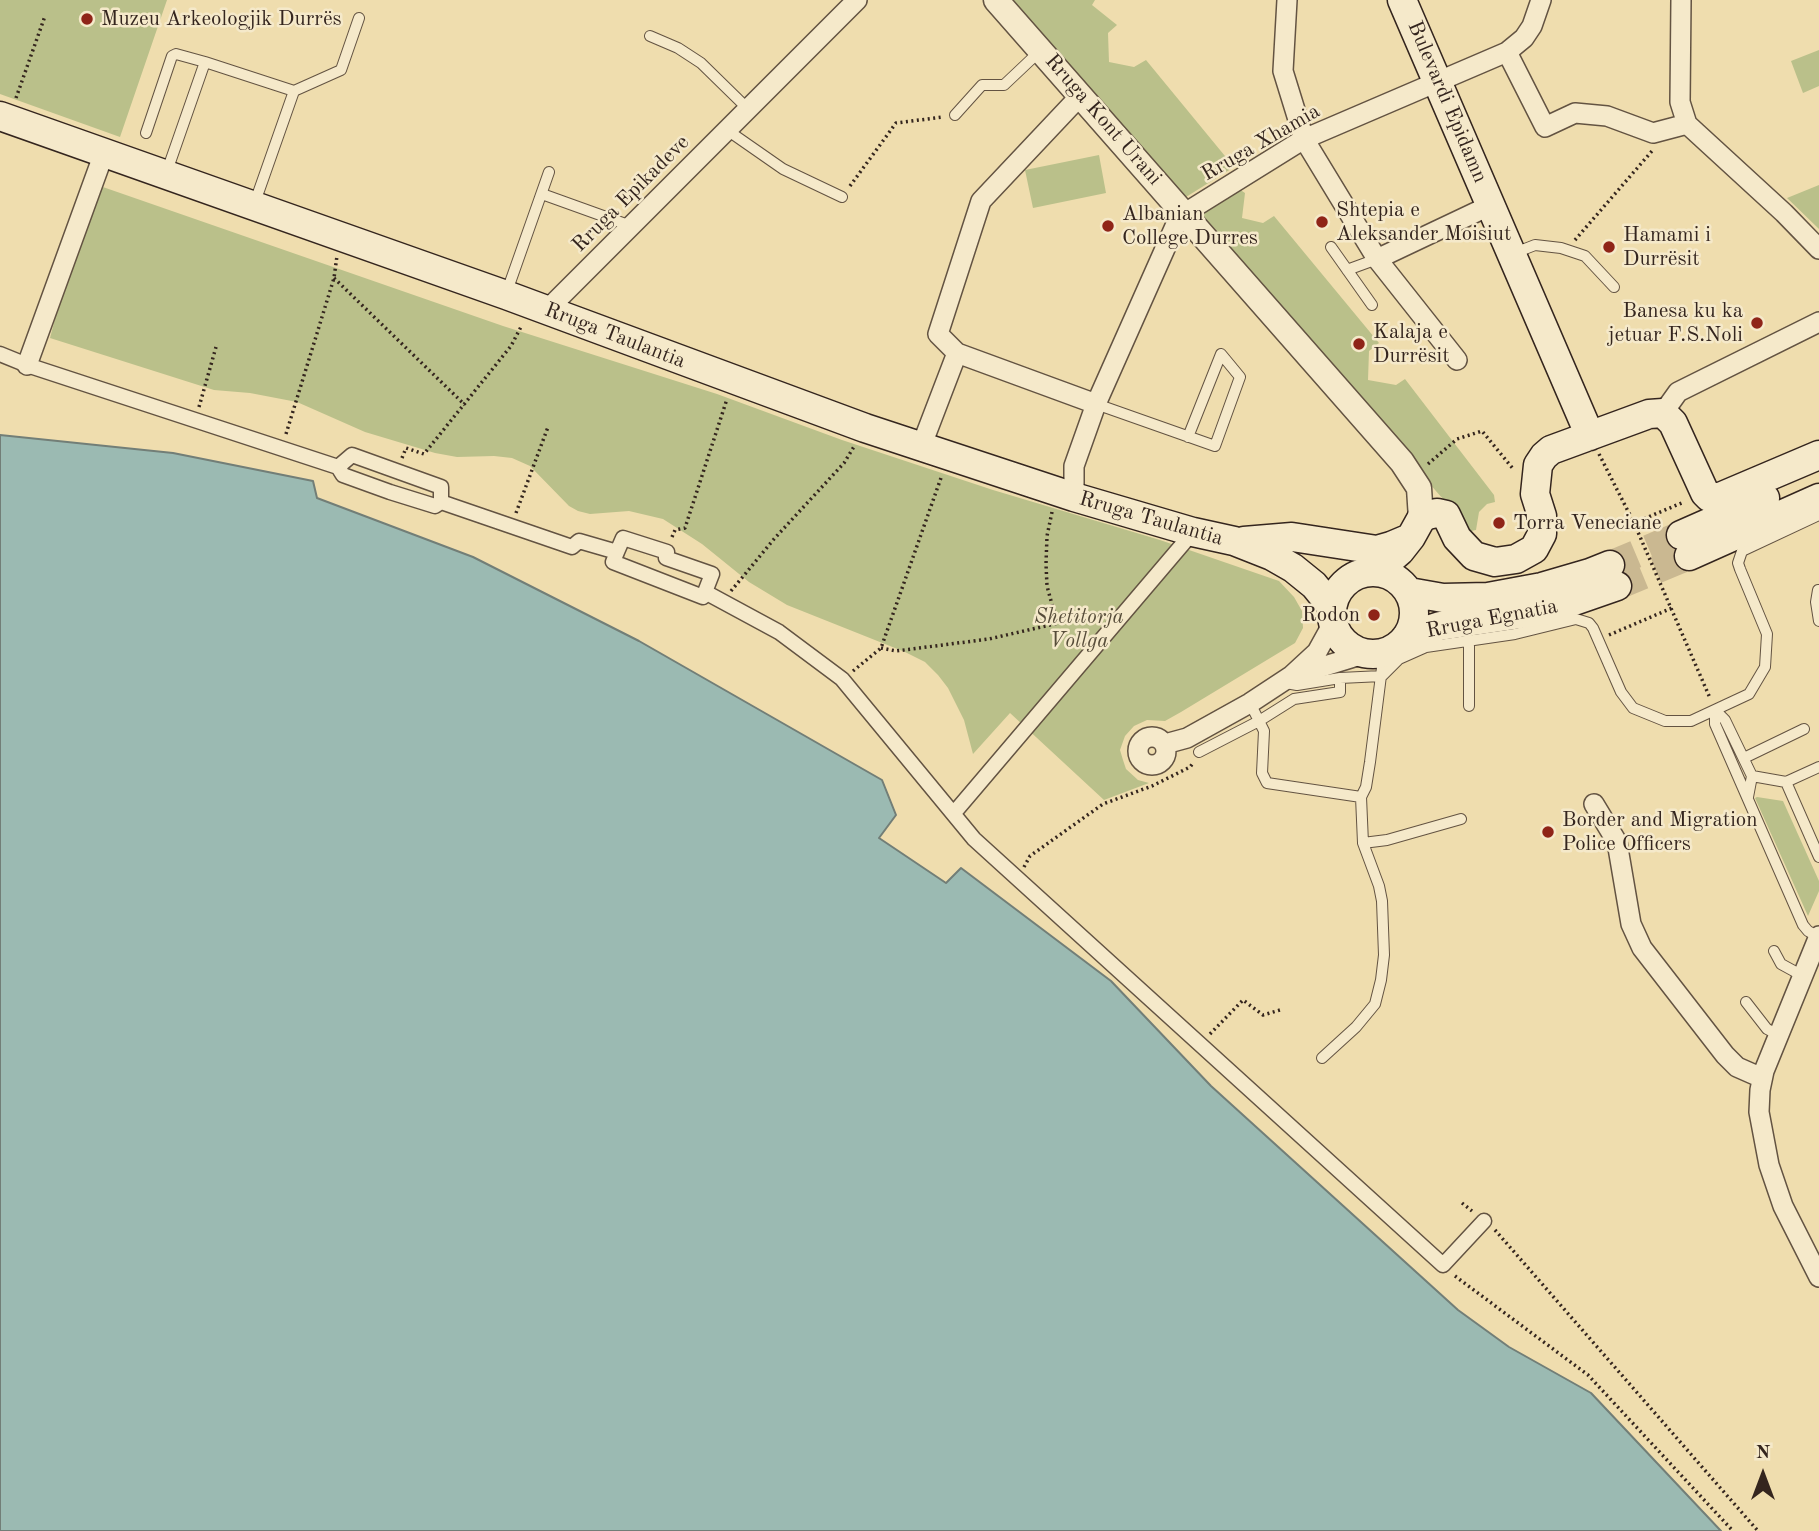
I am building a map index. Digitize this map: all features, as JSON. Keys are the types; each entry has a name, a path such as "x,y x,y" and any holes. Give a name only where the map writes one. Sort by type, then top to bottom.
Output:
{"main road":[{"name":"Bulevardi Epidamn","path":"1402,0 1590,436"},
{"name":"Rruga Taulantia","path":"4,118 506,295 735,382 921,447 1067,495 1194,532 1234,541 1315,552 1369,573"},
{"path":"1536,473 1538,465 1551,450 1648,414 1662,413 1673,423 1709,497 1720,496 1819,455"},
{"name":"Rruga Kont Urani","path":"1426,524 1457,538 1474,556 1495,562 1516,559 1534,549 1542,534 1542,516 1535,494 1536,473"},
{"path":"1819,475 1685,546 1819,498"},
{"path":"1234,541 1292,537 1377,550 1391,546 1426,524"},
{"path":"1369,573 1395,578 1409,592 1414,615 1412,627 1385,655 1349,646 1342,639 1332,615 1335,595 1342,586 1392,561 1426,524"},
{"name":"Rruga Taulantia","path":"1234,541 1272,556 1293,568 1314,585 1332,615"},
{"name":"Rruga Egnatia","path":"1385,655 1440,626 1548,610 1613,576 1488,597 1451,598 1409,592"}],"street":[{"name":"Rruga Epikadeve","path":"540,308 631,226 857,0"},
{"name":"Rruga Kont Urani","path":"996,0 1409,468 1431,487 1426,524"},
{"path":"1287,0 1283,71 1304,139 1377,259 1457,360"},
{"path":"1541,0 1532,26 1524,38 1507,52 1545,127 1575,113 1607,116 1653,133 1687,124"},
{"path":"1681,0 1680,102 1687,124 1819,249"},
{"name":"Rruga Xhamia","path":"1185,213 1304,139 1507,52"},
{"path":"1080,96 981,201 938,334 957,353 1096,404"},
{"path":"27,365 104,153"},
{"path":"1377,259 1491,205"},
{"path":"1067,495 1074,466 1096,404 1175,225 1185,213"},
{"path":"1662,413 1678,392 1819,322"},
{"path":"921,447 957,353"},
{"path":"0,354 282,447 338,467 343,475 390,492 435,506 442,502 572,547 579,541 617,552"},
{"path":"338,467 352,455 441,487 442,502"},
{"path":"954,813 1194,532"},
{"path":"623,538 712,574 703,597 613,562 617,552 623,538"},
{"path":"705,592 779,632 842,679 974,839 1443,1265 1489,1225"},
{"path":"1165,744 1255,712 1317,652 1332,615"},
{"path":"1287,679 1385,655"},
{"path":"1594,804 1617,842 1631,924 1642,948 1725,1055 1737,1067 1762,1078"},
{"path":"1819,937 1762,1078 1759,1112 1769,1165 1783,1206 1819,1277"}],"lane":[{"path":"146,133 172,56 176,54 205,62 294,91 341,70 359,19"},
{"path":"650,36 701,62 748,109"},
{"path":"955,115 982,85 1004,85 1041,50"},
{"path":"165,175 205,62"},
{"path":"254,206 294,91"},
{"path":"727,130 783,169 842,197"},
{"path":"506,295 548,172"},
{"path":"541,194 631,226"},
{"path":"1512,255 1535,245 1567,250 1584,256 1614,287"},
{"path":"1331,247 1371,305"},
{"path":"1348,270 1377,259"},
{"path":"1096,404 1188,437 1215,446 1240,377 1221,354 1188,437"},
{"path":"1287,679 1297,685 1340,678 1385,655 1399,659 1439,644 1515,634 1569,620 1584,620 1593,628 1621,692 1633,708 1665,721 1691,720 1749,694 1765,667 1767,634 1738,563 1742,551 1819,515"},
{"path":"1818,590 1816,602 1819,621"},
{"path":"1469,640 1469,706"},
{"path":"1322,1058 1356,1027 1375,1004 1381,980 1384,955 1382,901 1363,842 1361,797 1366,787 1385,655"},
{"path":"1199,751 1255,712 1294,699 1340,692 1340,678"},
{"path":"1715,710 1725,720 1752,776 1748,797"},
{"path":"1715,710 1715,724 1803,925 1819,937"},
{"path":"1255,712 1264,731 1262,773 1267,783 1361,797"},
{"path":"1744,758 1804,729"},
{"path":"1752,776 1786,782 1819,767"},
{"path":"1786,782 1814,833 1819,857"},
{"path":"1363,842 1387,840 1461,819"},
{"path":"1774,951 1781,964 1802,976"},
{"path":"1745,1002 1767,1029 1779,1035"}],"path":[{"path":"4,118 45,16"},
{"path":"842,197 896,123 955,115"},
{"path":"1567,250 1650,153 1664,130"},
{"path":"282,447 334,278 340,237"},
{"path":"334,278 465,405"},
{"path":"397,471 406,448 424,454 540,308"},
{"path":"196,419 216,347"},
{"path":"667,555 675,530 685,528 721,414 735,382"},
{"path":"512,526 548,427"},
{"path":"722,601 774,539 844,463 865,428"},
{"path":"1409,468 1457,439 1482,431 1522,480 1536,473"},
{"path":"1590,436 1634,523 1715,710"},
{"path":"842,679 881,648 948,456"},
{"path":"1057,624 1047,586 1047,536 1067,495"},
{"path":"1634,523 1670,508"},
{"path":"1612,634 1672,608"},
{"path":"881,648 896,651 989,639 1102,613 1114,623"},
{"path":"1017,878 1030,856 1103,804 1152,786 1190,768 1199,751"},
{"path":"1201,1044 1243,1000 1263,1015 1280,1010"},
{"path":"1489,1225 1758,1531"},
{"path":"1443,1265 1588,1375 1733,1531"}],"green space":[{"path":"0,0 167,0 120,137 0,94"},
{"path":"1004,0 1095,0 1092,5 1117,25 1108,33 1109,62 1134,67 1146,60 1234,167 1186,197"},
{"path":"1819,50 1819,86 1803,93 1791,61"},
{"path":"1099,155 1106,193 1033,208 1025,170"},
{"path":"1819,185 1819,229 1787,198"},
{"name":"Shetitorja Vollga","path":"100,186 503,326 717,394 842,440 993,490 1160,540 1279,581 1294,597 1302,611 1303,628 1295,643 1181,712 1165,721 1147,720 1134,726 1125,736 1120,750 1126,769 1138,780 1149,783 1104,800 1010,713 973,754 964,720 948,688 925,662 787,605 749,582 702,544 663,519 629,511 590,514 578,511 569,506 530,466 512,458 457,457 435,453 365,432 297,402 250,393 214,390 50,338 61,296"},
{"path":"1239,189 1245,193 1242,218 1263,223 1274,216 1379,343 1369,351 1368,380 1396,385 1405,379 1494,495 1495,502 1487,504 1479,512 1476,530 1471,531 1195,216"},
{"path":"1755,798 1783,801 1819,881 1819,891 1808,916"}],"water":[{"path":"0,435 173,453 313,481 317,498 473,557 639,641 882,780 896,815 879,838 946,883 961,868 1111,981 1211,1086 1458,1310 1509,1347 1591,1393 1721,1531 0,1531"}],"tunnel":[{"path":"1610,565 1681,535"},
{"path":"1617,586 1689,556"}],"place":[{"name":"Muzeu Arkeologjik Durrës","path":"87,19"},
{"name":"Shtepia e Aleksander Moisiut","path":"1322,222"},
{"name":"Albanian College Durres","path":"1108,226"},
{"name":"Hamami i Durrësit","path":"1609,247"},
{"name":"Banesa ku ka jetuar F.S.Noli","path":"1757,323"},
{"name":"Kalaja e Durrësit","path":"1359,344"},
{"name":"Torra Veneciane","path":"1499,523"},
{"name":"Rodon","path":"1374,615"},
{"name":"Border and Migration Police Officers","path":"1548,832"}]}
